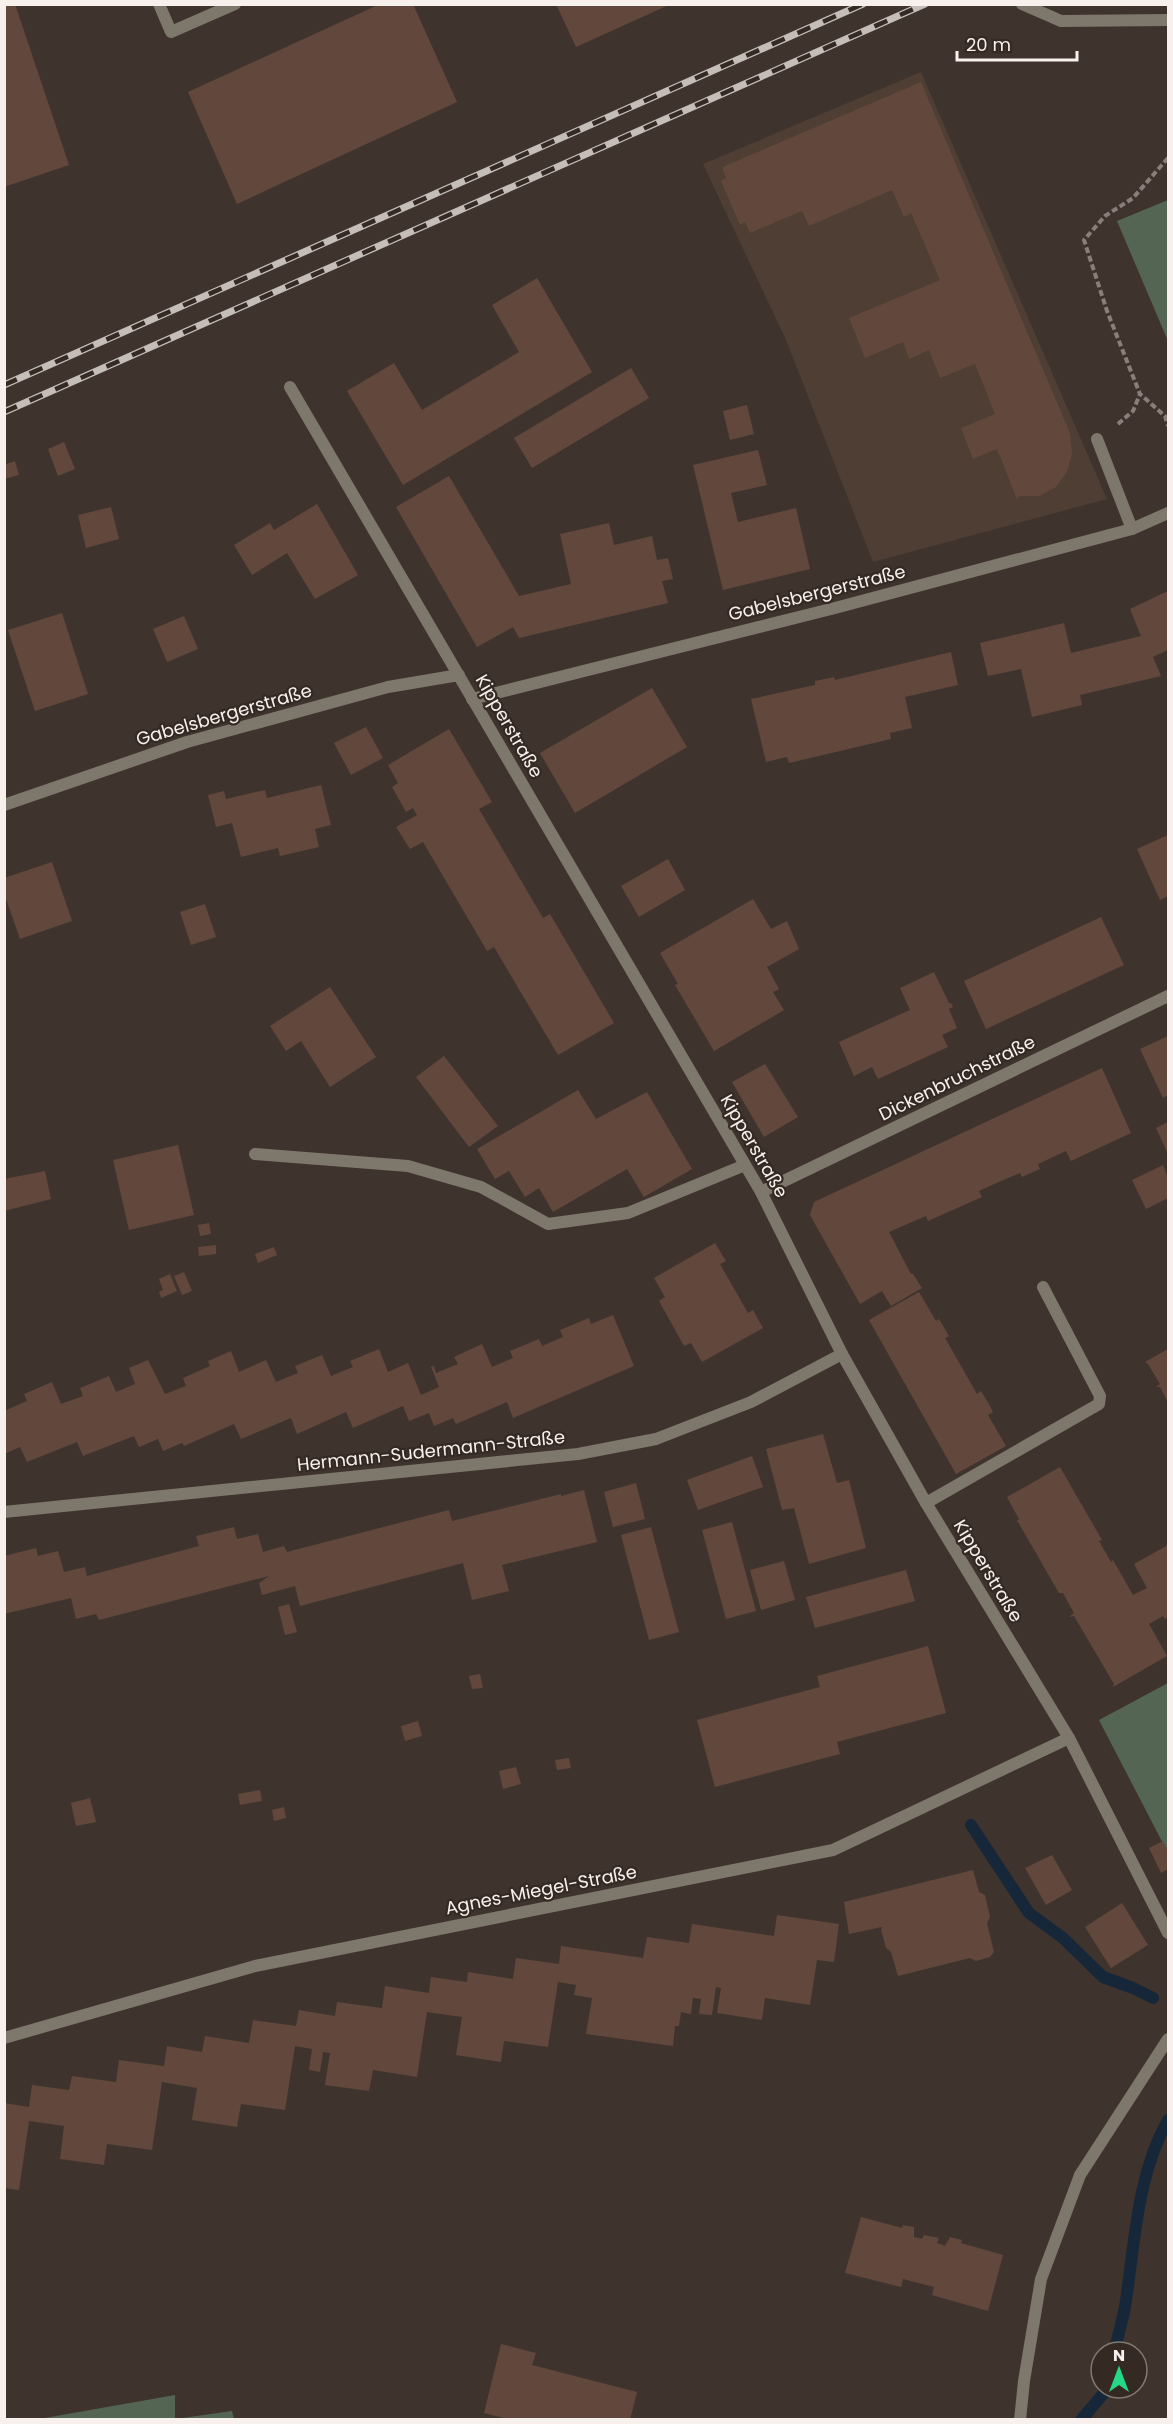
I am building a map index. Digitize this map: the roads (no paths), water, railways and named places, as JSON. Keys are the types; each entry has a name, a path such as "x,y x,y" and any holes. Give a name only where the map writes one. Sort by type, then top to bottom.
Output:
{"street":[{"path":"159,4 171,32 235,4"},
{"path":"1022,4 1061,21 1168,20"},
{"name":"Kipperstraße","path":"290,387 761,1192 842,1354 926,1503 1069,1738 1168,1933"},
{"path":"1097,439 1132,529"},
{"name":"Gabelsbergerstraße","path":"472,699 835,608 1132,529 1168,513"},
{"name":"Gabelsbergerstraße","path":"4,805 187,742 388,687 459,675"},
{"name":"Dickenbruchstraße","path":"761,1192 1168,996"},
{"path":"255,1154 408,1166 481,1187 548,1224 628,1213 745,1165"},
{"path":"926,1503 1099,1404 1100,1396 1044,1287"},
{"name":"Hermann-Sudermann-Straße","path":"4,1512 578,1454 656,1439 751,1402 842,1354"},
{"name":"Agnes-Miegel-Straße","path":"4,2038 255,1966 832,1850 1069,1738"},
{"path":"1020,2420 1041,2278 1080,2175 1168,2039"}],"waterway":[{"path":"971,1825 1029,1913 1063,1938 1103,1977 1153,1998"},
{"path":"1117,2340 1125,2307 1143,2188 1157,2142 1168,2120"},
{"path":"1081,2420 1098,2400"}],"railway":[{"path":"4,385 863,4"},
{"path":"4,412 925,4"}]}
